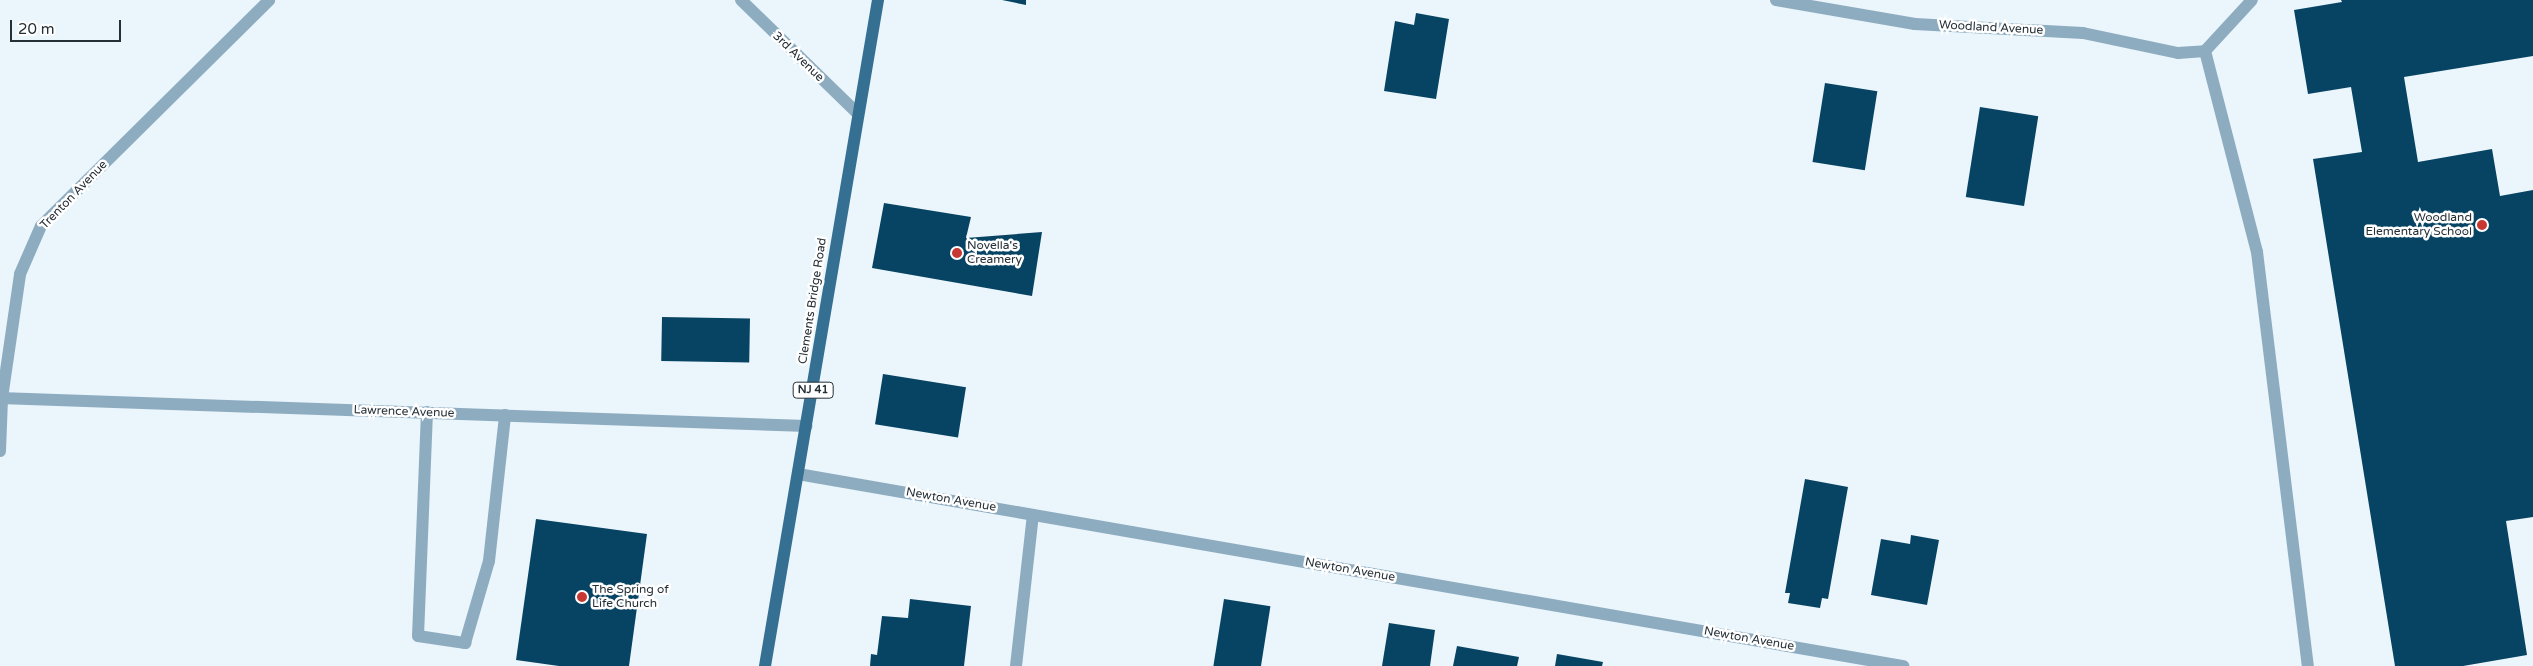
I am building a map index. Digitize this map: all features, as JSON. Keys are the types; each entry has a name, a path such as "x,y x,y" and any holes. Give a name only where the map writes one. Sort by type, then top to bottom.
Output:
{"main road":[{"name":"Clements Bridge Road","path":"765,666 807,426 857,113 878,0"}],"street":[{"name":"Trenton Avenue","path":"0,451 1,398 20,274 41,226 269,0"},
{"name":"3rd Avenue","path":"741,0 857,113"},
{"name":"Woodland Avenue","path":"1776,0 1915,24 2083,33 2178,53 2205,51"},
{"path":"2252,0 2205,51 2258,252 2308,666"},
{"name":"Lawrence Avenue","path":"1,398 807,426"},
{"path":"427,412 418,636 465,643 489,561 505,415"},
{"name":"Newton Avenue","path":"798,474 1903,666"},
{"path":"1016,666 1033,515"}],"building":[{"path":"1002,0 1026,0 1026,5"},
{"path":"2341,0 2533,0 2533,56 2404,77 2418,162 2492,149 2500,196 2533,190 2533,517 2506,521 2527,655 2463,666 2395,666 2313,159 2362,152 2351,87 2308,94 2294,10 2342,2"},
{"path":"1416,13 1449,19 1436,99 1384,91 1395,21 1414,25"},
{"path":"1825,83 1877,91 1865,170 1812,162"},
{"path":"1980,107 2038,116 2024,206 1966,197"},
{"name":"Novella's Creamery","path":"884,203 971,217 966,238 1042,232 1032,296 872,268"},
{"path":"662,317 750,319 749,363 661,361"},
{"path":"883,374 966,387 958,438 875,424"},
{"path":"1805,479 1848,487 1828,599 1822,598 1820,608 1788,603 1790,593 1785,593"},
{"name":"The Spring of Life Church","path":"536,519 647,534 629,666 559,666 516,660"},
{"path":"1911,535 1939,540 1927,605 1871,595 1881,539 1910,544"},
{"path":"910,599 971,606 964,666 870,666 871,654 877,655 882,616 908,618"},
{"path":"1224,599 1270,606 1261,666 1213,666"},
{"path":"1389,623 1435,630 1430,666 1382,666"},
{"path":"1457,646 1519,657 1517,666 1453,666"},
{"path":"1557,654 1603,662 1602,666 1555,666"}],"place":[{"name":"Woodland Elementary School","path":"2482,225"},
{"name":"Novella's Creamery","path":"957,253"},
{"name":"The Spring of Life Church","path":"582,597"}]}
